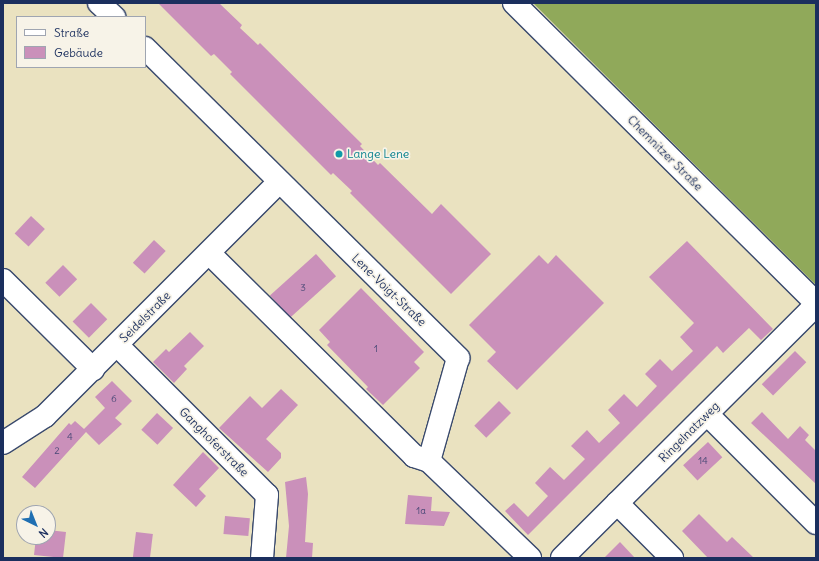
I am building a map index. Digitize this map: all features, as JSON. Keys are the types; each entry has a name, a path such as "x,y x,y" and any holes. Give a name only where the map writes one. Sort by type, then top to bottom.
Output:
{"street":[{"path":"99,3 113,16"},
{"name":"Chemnitzer Straße","path":"514,3 816,304"},
{"name":"Lene-Voigt-Straße","path":"146,49 458,358 429,461"},
{"name":"Seidelstraße","path":"3,443 44,416 93,369 279,182"},
{"path":"209,253 414,456 429,461 530,558"},
{"path":"3,280 93,369"},
{"name":"Ringelnatzweg","path":"562,558 816,304"},
{"name":"Ganghoferstraße","path":"117,345 267,495 262,558"},
{"path":"707,414 816,523"},
{"path":"617,503 672,558"}],"green space":[{"path":"533,3 816,3 816,285 667,137"}],"building":[{"name":"Lange Lene","path":"158,3 219,3 242,25 240,28 258,45 260,43 362,144 360,146 378,165 380,163 432,214 441,204 491,254 451,294 350,193 352,191 333,173 331,175 230,74 232,72 214,54 211,56"},
{"path":"31,216 45,229 29,247 15,234"},
{"path":"154,240 166,251 145,274 133,263"},
{"path":"687,241 773,329 761,340 749,328 723,353 717,346 528,535 505,511 514,503 528,517 548,496 535,483 550,467 564,480 585,459 571,446 587,430 599,443 620,423 608,410 624,394 637,407 657,386 645,374 660,359 672,371 693,351 680,337 694,323 649,277"},
{"path":"316,254 336,276 290,318 270,295"},
{"path":"539,255 548,264 556,255 604,303 517,390 487,361 496,352 469,325"},
{"path":"63,265 77,279 59,297 45,283"},
{"path":"361,288 424,352 414,362 420,368 383,405 366,389 368,387 327,345 330,342 319,330"},
{"path":"91,303 107,319 89,338 73,321"},
{"path":"190,332 204,346 184,366 187,369 174,383 153,362 166,349 169,352"},
{"path":"795,351 806,362 773,396 762,384"},
{"path":"112,381 132,401 115,418 122,424 99,445 86,432 35,488 22,477 69,423 71,425 75,421 84,429 105,408 95,397"},
{"path":"281,389 298,405 266,439 281,453 281,458 268,472 219,428 250,396 262,408"},
{"path":"499,401 511,413 486,438 474,426"},
{"path":"762,412 788,439 800,426 809,435 805,440 816,451 816,484 751,423"},
{"path":"157,413 173,428 157,445 141,430"},
{"path":"708,442 722,457 697,481 683,465"},
{"path":"203,452 219,468 199,489 206,496 196,507 173,485"},
{"path":"306,477 308,494 305,542 313,543 312,558 286,558 289,526 285,482"},
{"path":"408,495 432,497 431,511 450,512 444,526 405,524"},
{"path":"699,514 727,542 732,537 754,558 708,558 682,531"},
{"path":"225,516 250,518 248,536 223,534"},
{"path":"56,531 66,532 63,558 34,555 35,545 56,545"},
{"path":"136,532 153,534 150,558 133,558"},
{"path":"620,542 635,558 604,558"}],"place":[{"name":"Lange Lene","path":"339,154"}]}
